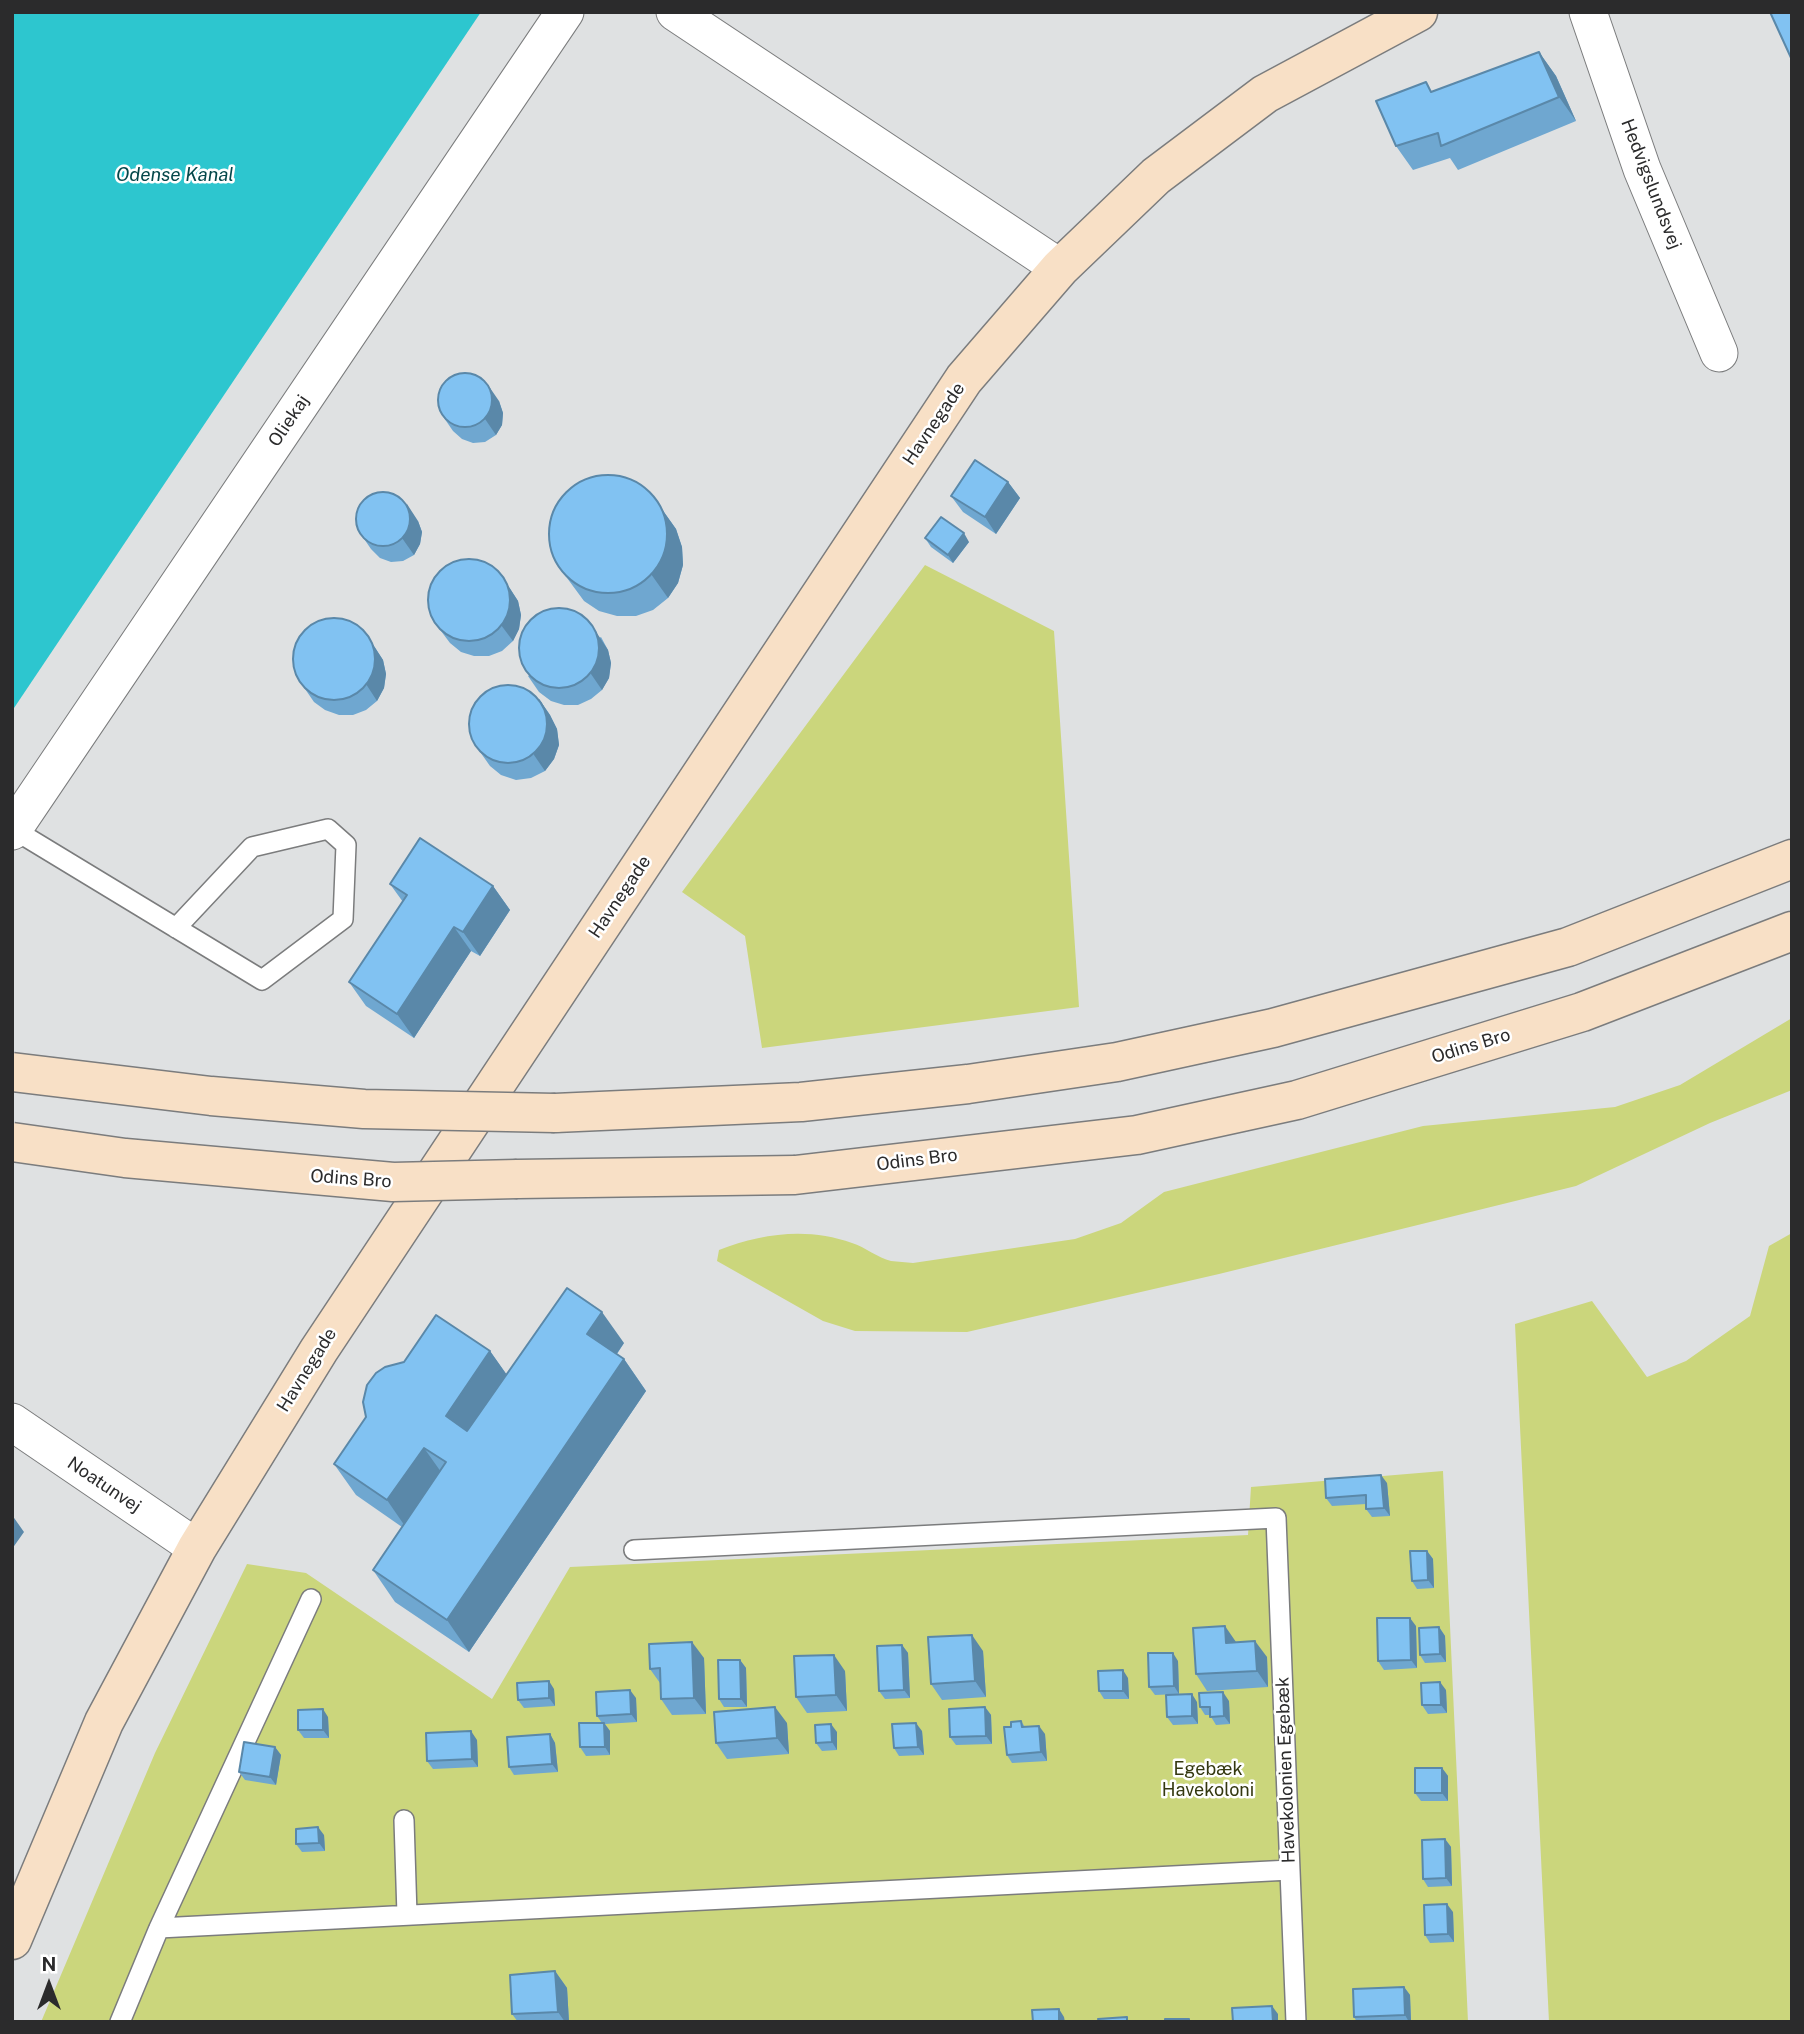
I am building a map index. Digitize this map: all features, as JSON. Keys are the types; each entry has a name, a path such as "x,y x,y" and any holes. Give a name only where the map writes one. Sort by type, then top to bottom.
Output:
{"main road":[{"name":"Havnegade","path":"12,1940 104,1722 197,1548 318,1350 964,379 1060,268 1156,176 1265,94 1418,12"},
{"path":"12,1072 211,1096 364,1109 555,1113 801,1102 968,1084 1117,1062 1273,1028 1568,947 1792,859"},
{"name":"Odins Bro","path":"12,1142 125,1158 379,1181 795,1175 1136,1135 1297,1100 1582,1012 1792,932"}],"street":[{"name":"Oliekaj","path":"13,830 565,12"},
{"path":"675,12 1060,268"},
{"name":"Hedvigslundsvej","path":"1588,12 1642,169 1719,353"},
{"name":"Noatunvej","path":"12,1422 197,1548"}],"lane":[{"path":"13,830 262,980 342,919 346,845 328,829 252,847 176,928"},
{"name":"Havekolonien Egebæk","path":"634,1550 1276,1518 1296,2022"},
{"path":"120,2022 159,1928 311,1599"},
{"path":"404,1820 407,1915"},
{"path":"159,1928 1290,1870"}],"green space":[{"path":"925,565 1054,631 1079,1007 762,1048 745,936 682,892"},
{"path":"1792,1018 1792,1090 1710,1123 1576,1186 1219,1274 967,1332 855,1331 823,1321 717,1261 719,1250 751,1239 785,1234 836,1238 886,1260 913,1263 1075,1239 1121,1223 1164,1192 1423,1126 1615,1107 1680,1085"},
{"path":"1792,1233 1792,2022 1549,2022 1515,1324 1592,1301 1647,1377 1686,1361 1750,1316 1769,1246"},
{"name":"Egebæk Havekoloni","path":"1443,1471 1468,2022 41,2022 155,1753 247,1564 306,1573 492,1699 570,1567 1248,1535 1251,1487"}],"water":[{"name":"Odense Kanal","path":"12,12 481,12 12,711"}],"building":[{"path":"1770,12 1792,12 1792,60"},
{"path":"1539,52 1559,97 1441,146 1438,133 1396,146 1376,101 1426,82 1431,92"},
{"path":"465,373 484,381 492,400 484,419 465,427 446,419 438,400 446,381"},
{"path":"975,460 1008,482 985,517 951,496"},
{"path":"608,475 619,476 641,485 657,501 666,523 666,545 657,567 641,583 619,592 608,593 597,592 575,583 559,567 550,545 549,534 550,523 559,501 575,485 597,476"},
{"path":"383,492 402,500 410,519 402,538 383,546 364,538 356,519 364,500"},
{"path":"941,517 964,533 948,555 925,538"},
{"path":"469,559 492,566 498,571 503,577 510,600 503,623 498,629 492,634 469,641 446,634 440,629 435,623 428,600 435,577 440,571 446,566"},
{"path":"551,608 567,608 588,619 599,640 599,656 588,677 567,688 551,688 537,682 525,670 519,656 519,640 525,626 537,614"},
{"path":"334,618 350,622 363,630 371,643 375,659 371,675 363,688 350,696 334,700 318,696 305,688 297,675 293,659 297,643 305,630 318,622"},
{"path":"508,685 523,688 535,697 544,709 547,724 544,739 535,751 523,760 508,763 493,760 481,751 472,739 469,724 472,709 481,697 493,688"},
{"path":"420,838 493,886 463,932 454,927 397,1014 349,982 407,895 390,884"},
{"path":"567,1288 602,1312 587,1334 624,1359 447,1620 373,1570 446,1462 424,1448 387,1500 334,1464 366,1417 363,1402 367,1385 376,1373 385,1367 404,1362 436,1315 490,1351 446,1416 467,1431"},
{"path":"1381,1475 1384,1508 1366,1509 1366,1495 1326,1498 1325,1479"},
{"path":"1410,1551 1427,1551 1428,1580 1412,1581"},
{"path":"1377,1618 1410,1618 1411,1660 1378,1661"},
{"path":"1225,1626 1226,1643 1255,1641 1257,1671 1196,1674 1193,1628"},
{"path":"1439,1627 1440,1654 1420,1655 1419,1628"},
{"path":"972,1635 975,1681 931,1684 928,1637"},
{"path":"692,1642 694,1698 661,1699 660,1668 650,1669 649,1644"},
{"path":"902,1645 904,1690 879,1691 877,1646"},
{"path":"1148,1653 1173,1653 1174,1686 1149,1687"},
{"path":"834,1655 836,1695 796,1697 794,1656"},
{"path":"718,1660 740,1660 741,1699 719,1699"},
{"path":"1123,1670 1123,1691 1099,1691 1098,1671"},
{"path":"549,1681 549,1698 518,1700 517,1683"},
{"path":"1440,1682 1441,1705 1422,1705 1421,1683"},
{"path":"630,1690 631,1714 597,1716 596,1692"},
{"path":"1223,1692 1224,1716 1210,1717 1210,1707 1200,1707 1199,1693"},
{"path":"1192,1694 1192,1716 1167,1717 1166,1695"},
{"path":"775,1707 777,1738 716,1743 714,1712"},
{"path":"985,1707 986,1736 950,1737 949,1709"},
{"path":"323,1709 323,1730 298,1730 298,1710"},
{"path":"1021,1721 1022,1727 1039,1726 1041,1752 1007,1755 1004,1727 1011,1727 1011,1722"},
{"path":"579,1723 604,1723 605,1747 580,1747"},
{"path":"916,1723 918,1747 894,1748 892,1724"},
{"path":"831,1724 832,1742 816,1743 815,1725"},
{"path":"471,1731 472,1759 427,1761 426,1733"},
{"path":"550,1734 552,1764 509,1767 507,1737"},
{"path":"244,1742 275,1747 270,1777 239,1772"},
{"path":"1415,1768 1442,1768 1442,1793 1415,1793"},
{"path":"318,1827 319,1843 296,1844 296,1829"},
{"path":"1445,1839 1446,1878 1423,1879 1422,1840"},
{"path":"1447,1904 1448,1934 1425,1935 1424,1905"},
{"path":"555,1971 558,2012 512,2014 510,1975"},
{"path":"1404,1987 1405,2015 1354,2017 1353,1989"},
{"path":"1272,2006 1273,2022 1233,2022 1232,2008"},
{"path":"1059,2009 1059,2022 1033,2022 1032,2010"},
{"path":"1127,2017 1127,2022 1099,2022 1098,2019"},
{"path":"1165,2019 1189,2019 1189,2022 1165,2022"}]}
